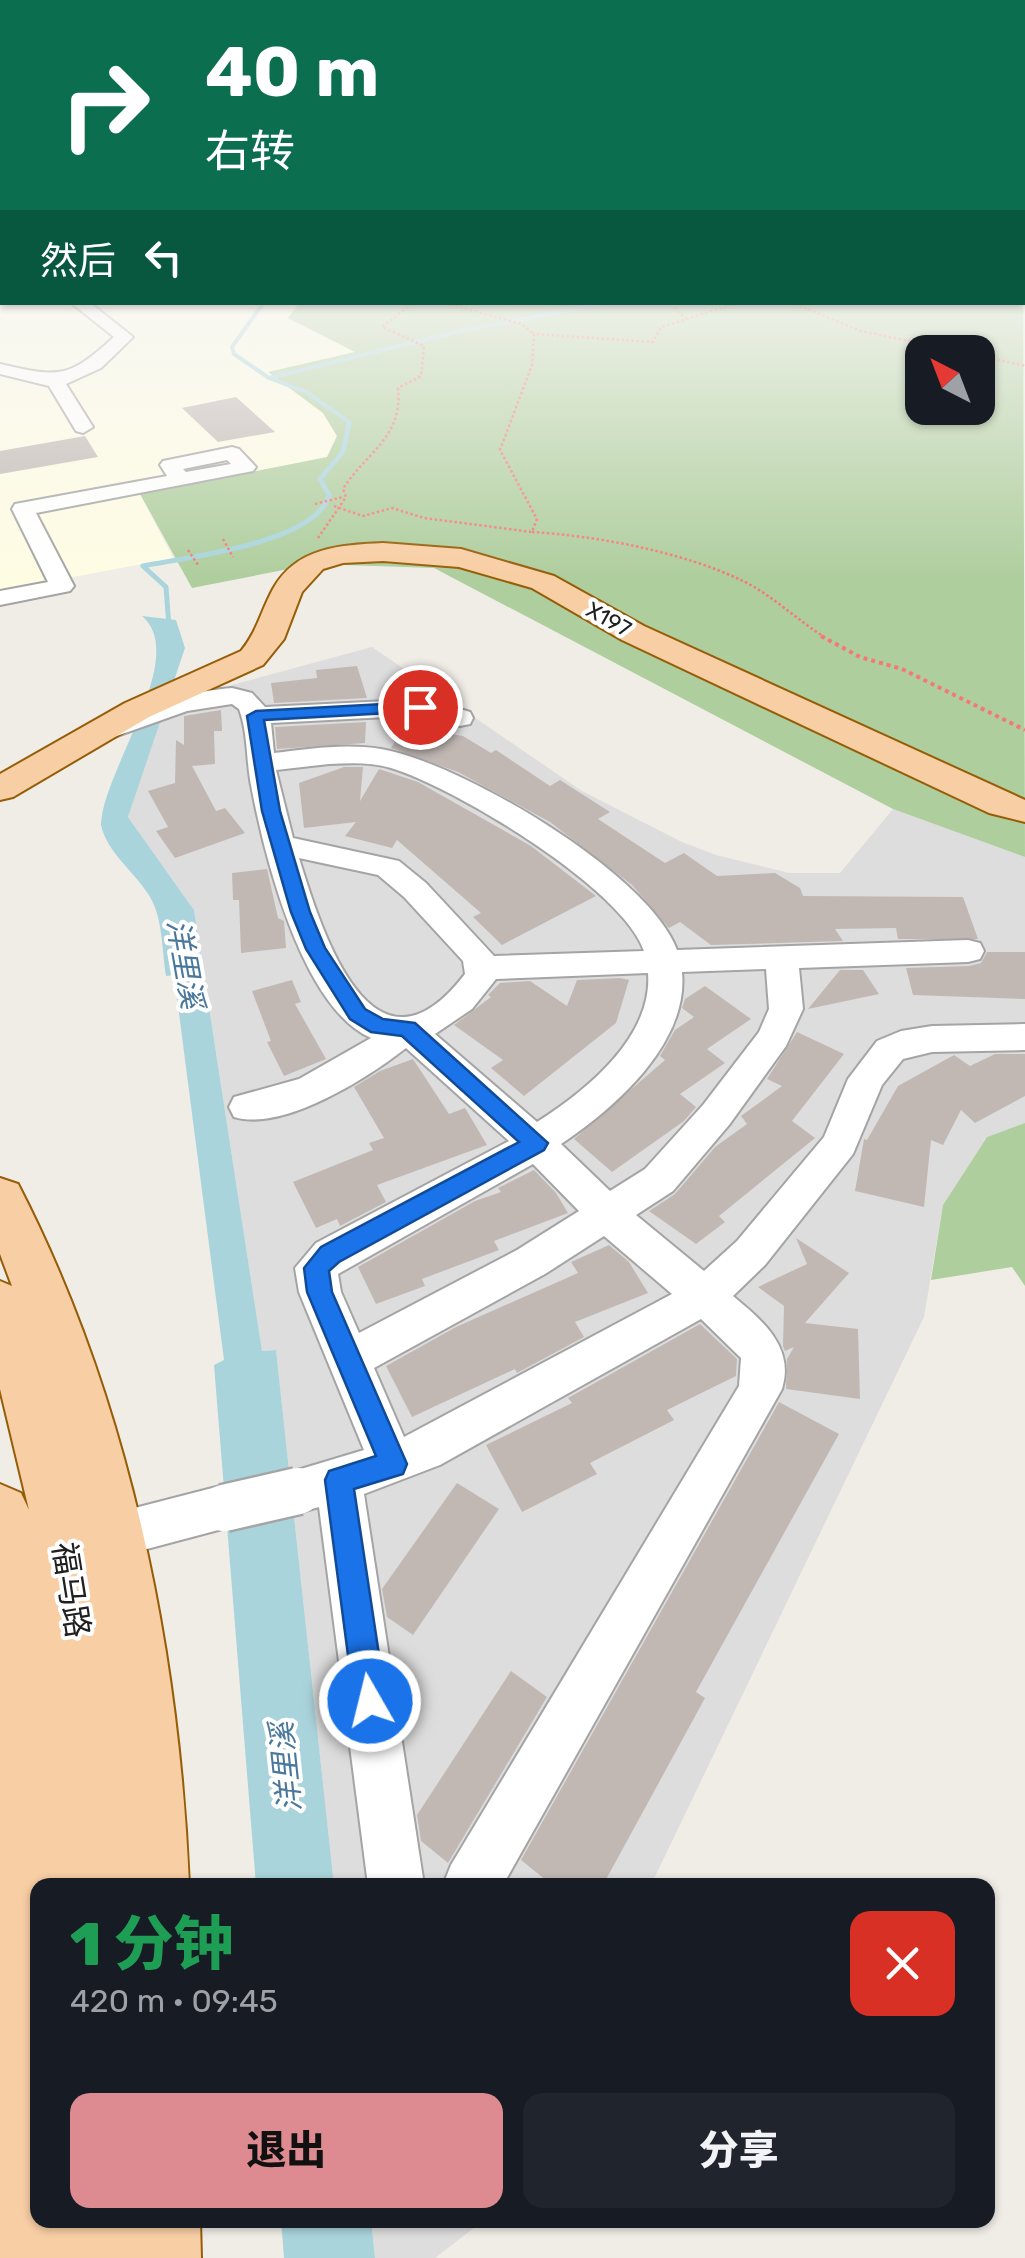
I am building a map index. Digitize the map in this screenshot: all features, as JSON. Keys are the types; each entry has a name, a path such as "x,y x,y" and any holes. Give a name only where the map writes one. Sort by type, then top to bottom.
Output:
{"main road":[{"name":"X197","path":"137,708 183,693 252,658 264,646 288,589 318,560 372,552 461,558 542,582 633,633 1002,806 1025,811"},
{"path":"0,789 86,742 137,708"},
{"path":"0,751 61,721 137,708"},
{"path":"0,1198 37,1275 66,1355 113,1535 141,1722 152,1878"},
{"name":"福马路","path":"0,1304 26,1374 57,1497 89,1734 94,1878"},
{"name":"福马路","path":"0,1513 20,1660 32,1878"},
{"name":"福马路","path":"19,2258 30,1946"},
{"path":"88,2258 89,2228"},
{"path":"158,2228 159,2258"}],"street":[{"path":"0,370 56,382 92,365"},
{"path":"56,382 82,427"},
{"path":"0,518 182,480"},
{"path":"0,598 62,586 24,510"},
{"path":"183,693 234,696 246,701 256,716 262,763 300,912 316,949 358,1014 379,1026 408,1029 536,1143 608,1215 756,1342 766,1366 765,1380 474,1878"},
{"path":"256,716 428,707 460,718"},
{"path":"262,763 369,756 403,762 452,782 552,847 634,907 654,934 662,962 666,997 661,1015 646,1040 604,1089 536,1143 321,1260 316,1278 393,1464"},
{"path":"247,1107 304,1092 375,1054 408,1029 450,1012 474,987 482,968 479,958 428,903 388,868 281,845"},
{"path":"482,968 968,951"},
{"path":"348,1360 531,1262 608,1215 672,1168 767,1048 786,1008 782,959"},
{"path":"113,1535 319,1486 393,1464 667,1321 704,1297 751,1253 840,1144 866,1079 890,1050 901,1044 932,1039 1025,1037"},
{"path":"319,1486 395,1878"}],"path":[{"path":"346,496 344,489 354,468 376,455 389,435 402,407 398,388 421,376 422,365"},
{"path":"532,365 532,375 515,397 500,450 537,519 532,532"},
{"path":"316,504 346,496"},
{"path":"315,541 328,528 334,506 346,496"},
{"path":"334,506 363,516 392,508 424,518 582,535 744,580 822,636 860,656 902,669 1025,730"},
{"path":"223,539 233,557"},
{"path":"188,550 198,565"}],"shaded area":[{"path":"0,365 301,365 269,373 323,413 337,436 327,457 140,494 173,558 0,591"},
{"path":"372,647 582,791 716,855 789,873 840,873 893,809 1025,857 1025,1123 987,1137 943,1205 924,1317 654,1878 333,1878 276,1350 262,1351 194,910 128,817 159,720 199,694"},
{"path":"372,2228 474,2228 435,2258 375,2258"}],"green space":[{"path":"297,365 905,365 905,425 995,425 995,365 1023,365 1025,857 893,809 434,568 314,564 192,588 140,494 327,457 337,436 323,413 268,372"},
{"path":"1025,1123 1025,1286 1012,1267 931,1280 943,1205 987,1137"}],"water":[{"path":"142,616 176,620 185,648 128,817 194,910 262,1351 276,1350 333,1878 255,1878 214,1365 224,1360 174,975 166,976 154,906 109,845 101,825 105,802 150,686 156,658 154,635"},
{"path":"282,2228 372,2228 375,2258 284,2258"}],"building":[{"path":"236,397 275,432 218,442 182,408"},
{"path":"85,436 98,457 0,474 0,451"},
{"path":"357,666 367,698 274,703 271,683 317,678 316,670"},
{"path":"221,710 222,731 214,731 215,764 192,766 216,811 225,808 245,833 175,858 156,831 168,827 148,791 175,783 176,740 184,745 184,716"},
{"path":"366,722 365,743 277,749 275,727"},
{"path":"404,726 463,736 491,753 496,750 550,786 560,780 610,812 598,819 665,863 684,853 717,876 775,873 800,888 803,896 963,897 978,939 898,939 896,928 835,929 843,941 711,945 680,922 669,928 632,885 550,822 458,772 391,748"},
{"path":"344,767 363,767 360,801 379,769 418,782 531,846 596,896 502,945 473,917 481,913 397,840 392,848 345,836 356,822 304,828 299,783"},
{"path":"267,869 278,918 284,921 286,948 241,953 239,900 233,900 232,873"},
{"path":"987,952 1025,952 1025,999 913,995 906,968 969,966 981,963"},
{"path":"840,970 863,970 879,994 808,1009"},
{"path":"292,980 301,1002 295,1004 326,1059 284,1076 267,1042 271,1041 252,991"},
{"path":"577,980 629,980 616,1023 524,1096 491,1068 503,1060 454,1025 491,997 488,995 500,983 530,981 567,1006"},
{"path":"705,986 751,1019 707,1049 725,1063 680,1094 696,1107 684,1121 612,1172 574,1139 665,1060 660,1056 675,1030 694,1017 682,1008 685,999"},
{"path":"797,1032 844,1054 792,1121 815,1138 719,1216 725,1222 696,1244 649,1211 675,1194 715,1147 747,1124 741,1116 782,1086 767,1079"},
{"path":"995,1054 1025,1054 1025,1096 975,1123 961,1110 943,1145 931,1140 924,1207 855,1191 864,1139 867,1140 898,1086 954,1055 970,1066"},
{"path":"413,1059 449,1114 465,1108 487,1145 377,1185 386,1202 340,1226 337,1219 316,1228 293,1182 373,1150 369,1143 384,1138 354,1087 380,1071"},
{"path":"534,1170 568,1213 494,1241 499,1250 422,1279 425,1286 376,1304 358,1267 475,1201 501,1192 498,1188"},
{"path":"796,1238 849,1273 805,1323 858,1329 860,1399 786,1389 787,1359 794,1347 785,1351 783,1346 784,1306 758,1287 807,1264"},
{"path":"609,1245 629,1262 648,1293 575,1322 584,1337 517,1373 515,1369 412,1417 386,1366 456,1327 578,1273 571,1262"},
{"path":"700,1324 737,1359 736,1376 667,1410 674,1420 590,1463 597,1474 522,1512 486,1445 572,1403 568,1398"},
{"path":"779,1402 839,1434 696,1692 705,1698 607,1878 543,1878 521,1860"},
{"path":"457,1483 499,1509 413,1635 387,1617 382,1589"},
{"path":"511,1671 547,1697 448,1863 421,1841 417,1815"}],"waterway":[{"path":"251,365 269,378"},
{"name":"洋里溪","path":"269,378 321,365"},
{"name":"洋里溪","path":"269,378 306,392 349,422 348,427"},
{"name":"洋里溪","path":"169,627 166,587 143,566 248,545 301,525 319,511 329,495 320,479 343,452 349,424"}],"route":[{"path":"370,1701 339,1480 393,1464 320,1292 316,1268 321,1260 536,1143 408,1029 379,1026 358,1014 316,949 300,912 271,811 256,716 420,707"}]}
